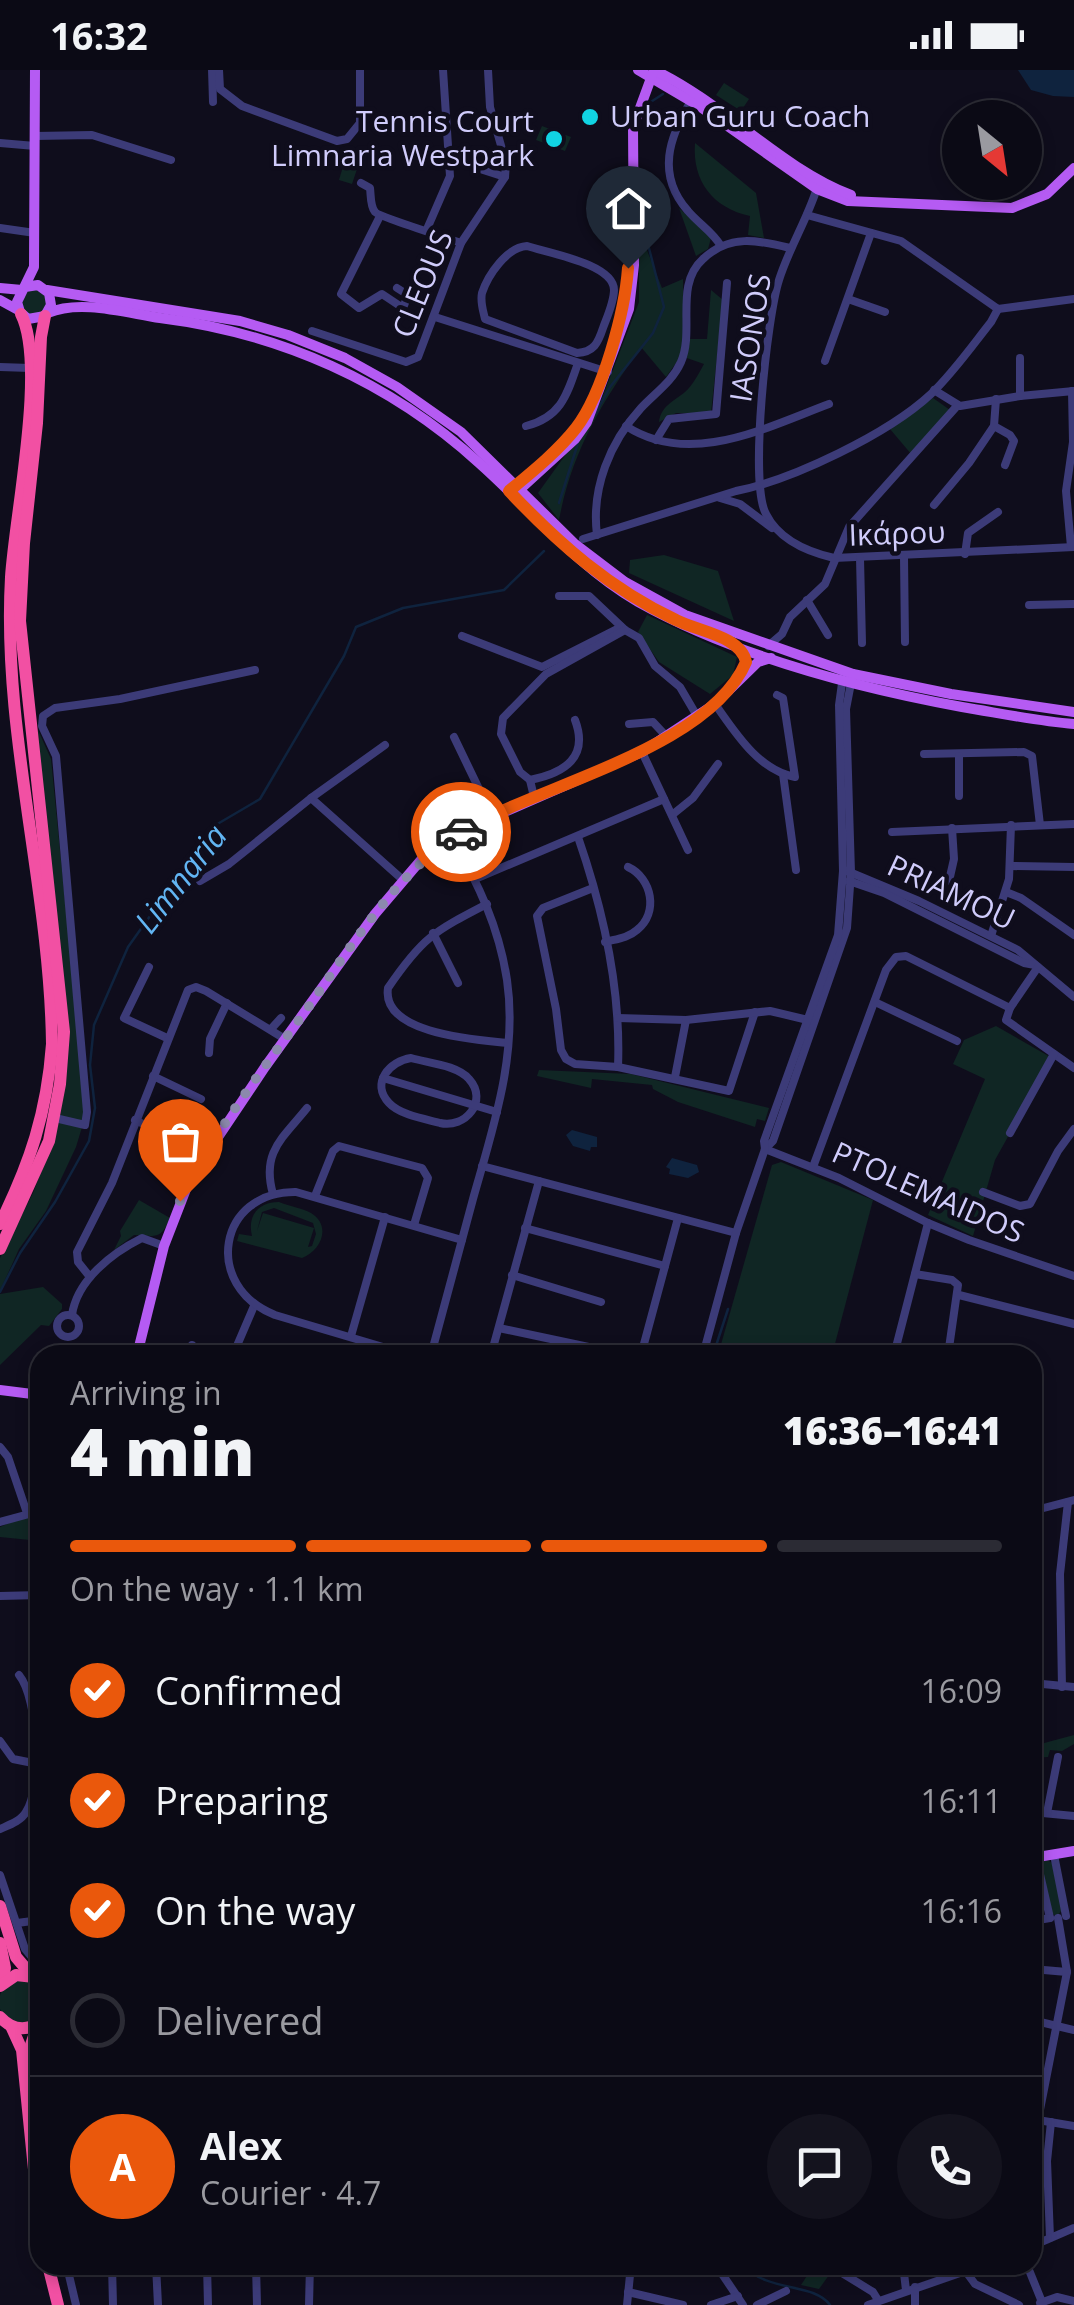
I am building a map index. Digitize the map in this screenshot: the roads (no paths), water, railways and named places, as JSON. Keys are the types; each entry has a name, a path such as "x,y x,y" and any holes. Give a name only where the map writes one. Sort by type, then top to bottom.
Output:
{"highway":[{"path":"0,1224 24,1174 45,1110 52,1044 10,621 31,368 30,338 20,312"},
{"path":"0,1249 36,1175 56,1118 63,1048 63,1010 20,621 37,423 40,337 46,314"},
{"path":"0,1906 16,1957 30,1968"},
{"path":"0,1943 5,1968 0,1986"},
{"path":"0,1986 13,1976 30,1975"},
{"path":"5,2023 30,2027"},
{"path":"5,2023 22,2050 30,2130"},
{"path":"50,2275 58,2305"},
{"path":"65,2275 66,2305"}],"main road":[{"path":"20,312 17,299 34,267 38,70"},
{"path":"648,72 848,201 992,209 1020,206 1056,188 1074,168"},
{"path":"648,72 686,87 821,186"},
{"path":"515,490 582,430 596,405 627,282 626,125 648,72"},
{"path":"515,490 577,427 605,371 632,293 633,127 648,72"},
{"path":"37,141 39,266 52,301 46,314"},
{"path":"0,288 35,284 70,296 217,316 321,348 373,373 462,432 597,575 652,608 737,645 788,653 847,678 1074,712"},
{"path":"0,300 32,320 63,308 82,308 236,331 308,354 364,381 425,420 540,506"},
{"path":"541,470 532,490 534,501 575,544 642,592 685,615 770,652 847,678 1032,720 1074,724"},
{"path":"737,645 746,662 737,681"},
{"path":"142,1345 164,1246 180,1201 205,1154 285,1038 421,860 492,816 642,752 714,704 770,652"},
{"path":"0,1387 30,1391"},
{"path":"1042,1856 1074,1851"}],"street":[{"path":"215,70 220,89 242,106 337,141 347,139 360,122 360,70"},
{"path":"213,102 215,70"},
{"path":"427,229 448,181 443,70"},
{"path":"449,160 505,177 506,163 490,107 488,70"},
{"path":"691,100 670,142 668,170 680,202 721,246"},
{"path":"0,144 92,135 172,160"},
{"name":"CLEOUS","path":"312,331 410,362 420,353 461,243 505,177"},
{"path":"361,183 369,186 373,209 380,216 461,243"},
{"name":"IASONOS","path":"761,482 760,429 768,332 776,289 790,248 821,186"},
{"path":"807,215 918,250 998,309 1074,300"},
{"path":"380,216 341,294 359,308 382,294 402,308 408,295 397,288"},
{"path":"0,228 34,233"},
{"path":"825,360 875,234"},
{"path":"597,535 602,476 612,447 643,405 673,378 686,346 688,289 694,271 704,257 721,246 750,240 790,248"},
{"path":"435,317 481,332 562,353 582,354 594,347 614,293 612,281 602,270 518,246 498,266 483,291 485,318 481,332"},
{"path":"612,281 627,282"},
{"path":"656,440 669,420 716,414 727,283"},
{"path":"848,299 885,312"},
{"path":"583,539 781,476 878,432 934,390 998,309"},
{"path":"485,318 578,364 605,371"},
{"path":"1020,358 1020,396"},
{"path":"526,426 541,421 564,402 578,364"},
{"path":"0,367 31,368"},
{"path":"934,390 957,406"},
{"path":"770,652 790,617 825,584 842,536 957,406 1073,391 1073,442 1066,490 1073,547"},
{"path":"934,506 994,426 996,400"},
{"path":"626,426 656,440 707,443 741,437 830,404"},
{"path":"994,426 1014,442 1005,465"},
{"path":"761,482 764,511 780,533"},
{"name":"Ικάρου","path":"718,497 740,504 804,548 834,558 1073,547"},
{"path":"964,554 966,534 998,512"},
{"path":"904,557 905,642"},
{"path":"860,558 862,643"},
{"path":"558,596 589,596 639,638 656,666 680,687 697,716"},
{"path":"807,600 828,636"},
{"path":"1029,605 1074,604"},
{"path":"534,797 530,780 520,772 501,734 500,722 541,678 623,628"},
{"path":"782,634 788,653"},
{"path":"462,636 540,667 565,660"},
{"path":"56,1118 85,1124 87,1112 56,756 42,726 43,716 54,708 254,670"},
{"path":"706,1345 736,1233 765,1148 764,1140 845,941 850,898 847,678"},
{"path":"714,704 748,749 783,774 795,777 783,698 777,694"},
{"path":"530,780 570,762 581,747 575,720"},
{"path":"629,724 653,722 667,737"},
{"path":"454,737 492,816"},
{"path":"200,881 250,848 385,745"},
{"path":"642,752 688,850"},
{"path":"924,754 1024,752 1032,756 1040,825"},
{"path":"958,756 959,796"},
{"path":"570,762 579,778"},
{"path":"672,815 693,798 718,764"},
{"path":"783,774 796,870"},
{"path":"311,798 403,880"},
{"path":"475,879 664,799"},
{"path":"892,832 1074,824"},
{"path":"990,936 1006,892 1011,825"},
{"path":"949,880 954,860 952,828"},
{"path":"578,837 605,942 618,1018 618,1067"},
{"path":"434,1345 497,1112 508,1043 507,981 487,904 452,838"},
{"path":"605,942 637,930 649,913 650,893 643,876 628,866"},
{"path":"1010,866 1074,867"},
{"path":"812,1021 838,935 847,876"},
{"name":"PRIAMOU","path":"847,876 1036,966"},
{"name":"PRIAMOU","path":"847,876 1028,956 1074,997"},
{"path":"593,888 543,908 538,920 563,1055 576,1064 618,1067 729,1091 755,1012"},
{"path":"850,898 856,890 872,888"},
{"path":"1006,892 1074,935"},
{"path":"487,904 433,933 412,953 388,988 388,1003 392,1010 446,1036 508,1043"},
{"path":"433,933 458,983"},
{"path":"813,1167 889,964 901,956 1010,1008"},
{"path":"1036,966 1010,1008 1008,1023 1074,1068"},
{"path":"149,967 124,1018 167,1038"},
{"path":"90,1277 78,1262 77,1252 112,1182 180,1005 192,988 227,1003 285,1038"},
{"path":"875,1002 957,1040"},
{"path":"209,1053 210,1039 227,1003"},
{"path":"618,1018 686,1020 770,1011 812,1021"},
{"path":"271,1030 281,1018"},
{"path":"675,1078 686,1020"},
{"path":"1010,1132 1054,1054"},
{"path":"410,1058 458,1071 474,1085 476,1104 469,1115 455,1124 424,1118 388,1102 383,1078 398,1060 410,1058"},
{"path":"153,1076 200,1100"},
{"path":"383,1078 497,1112"},
{"path":"273,1194 268,1175 270,1157 307,1108"},
{"path":"135,1120 205,1154"},
{"path":"982,1192 1020,1206 1030,1204 1074,1129"},
{"path":"315,1196 333,1151 339,1146 422,1168 428,1178 414,1225"},
{"name":"PTOLEMAIDOS","path":"765,1148 879,1196 928,1223 1072,1275"},
{"path":"482,1166 736,1233"},
{"path":"495,1345 539,1181"},
{"path":"381,1345 254,1306 233,1280 228,1247 244,1212 273,1194 296,1192 462,1240"},
{"path":"351,1336 385,1218"},
{"path":"644,1345 678,1218"},
{"path":"897,1345 928,1223"},
{"path":"525,1228 666,1266"},
{"path":"72,1315 75,1301 90,1277 122,1248 142,1238 164,1246"},
{"path":"1072,1275 1074,1263"},
{"path":"512,1274 601,1302"},
{"path":"915,1274 952,1280 958,1285 950,1345"},
{"path":"959,1295 1074,1324"},
{"path":"238,1345 254,1306"},
{"path":"499,1328 579,1345"},
{"path":"0,1447 8,1457 27,1512"},
{"path":"1042,1508 1071,1501 1071,1525 1060,1574 1062,1687"},
{"path":"0,1522 30,1512"},
{"path":"0,1596 30,1595"},
{"path":"1060,1639 1074,1638"},
{"path":"19,1675 30,1705"},
{"path":"1042,1684 1074,1688"},
{"path":"0,1740 13,1759 30,1762"},
{"path":"1047,1813 1058,1757"},
{"path":"0,1829 28,1811 30,1802"},
{"path":"1042,1813 1074,1816"},
{"path":"1042,2091 1068,1972 1054,1855"},
{"path":"0,1874 30,1958"},
{"path":"1042,1874 1062,1917"},
{"path":"17,1923 30,1921"},
{"path":"1042,1970 1068,1972"},
{"path":"1042,2022 1074,2030"},
{"path":"1042,2121 1074,2126"},
{"path":"1050,2238 1047,2161 1051,2122"},
{"path":"1042,2242 1074,2228"},
{"path":"67,2275 76,2305"},
{"path":"112,2275 113,2305"},
{"path":"156,2275 158,2305"},
{"path":"207,2275 208,2305"},
{"path":"256,2275 257,2305"},
{"path":"309,2305 310,2275"},
{"path":"627,2305 630,2275"},
{"path":"723,2275 743,2305"},
{"path":"845,2275 878,2300"},
{"path":"906,2275 915,2305"},
{"path":"868,2305 944,2275"},
{"path":"967,2275 974,2284 1018,2305"},
{"path":"1030,2275 1040,2304 1063,2298 1074,2301"},
{"path":"628,2292 683,2305"},
{"path":"757,2305 786,2292"},
{"path":"711,2305 738,2296"}],"water":[{"path":"1018,70 1074,70 1074,97 1031,90"},
{"path":"572,1130 597,1137 597,1147 590,1151 573,1146 566,1135"},
{"path":"672,1158 697,1165 699,1172 688,1178 669,1174 666,1167"}],"waterway":[{"name":"Limnaria","path":"646,105 663,94"},
{"name":"Limnaria","path":"595,414 610,387 653,333 664,307 640,213 639,170"},
{"name":"Limnaria","path":"559,503 578,443"},
{"name":"Limnaria","path":"0,1292 89,1141 95,1108 90,1065 94,1025 128,947 214,826 260,799 344,656 356,627 403,608 504,590 544,551"},
{"path":"716,1345 728,1309"},
{"path":"755,2275 813,2293 830,2305"}],"place":[{"name":"Urban Guru Coach","path":"590,117"},
{"name":"Tennis Court Limnaria Westpark","path":"554,139"}]}
